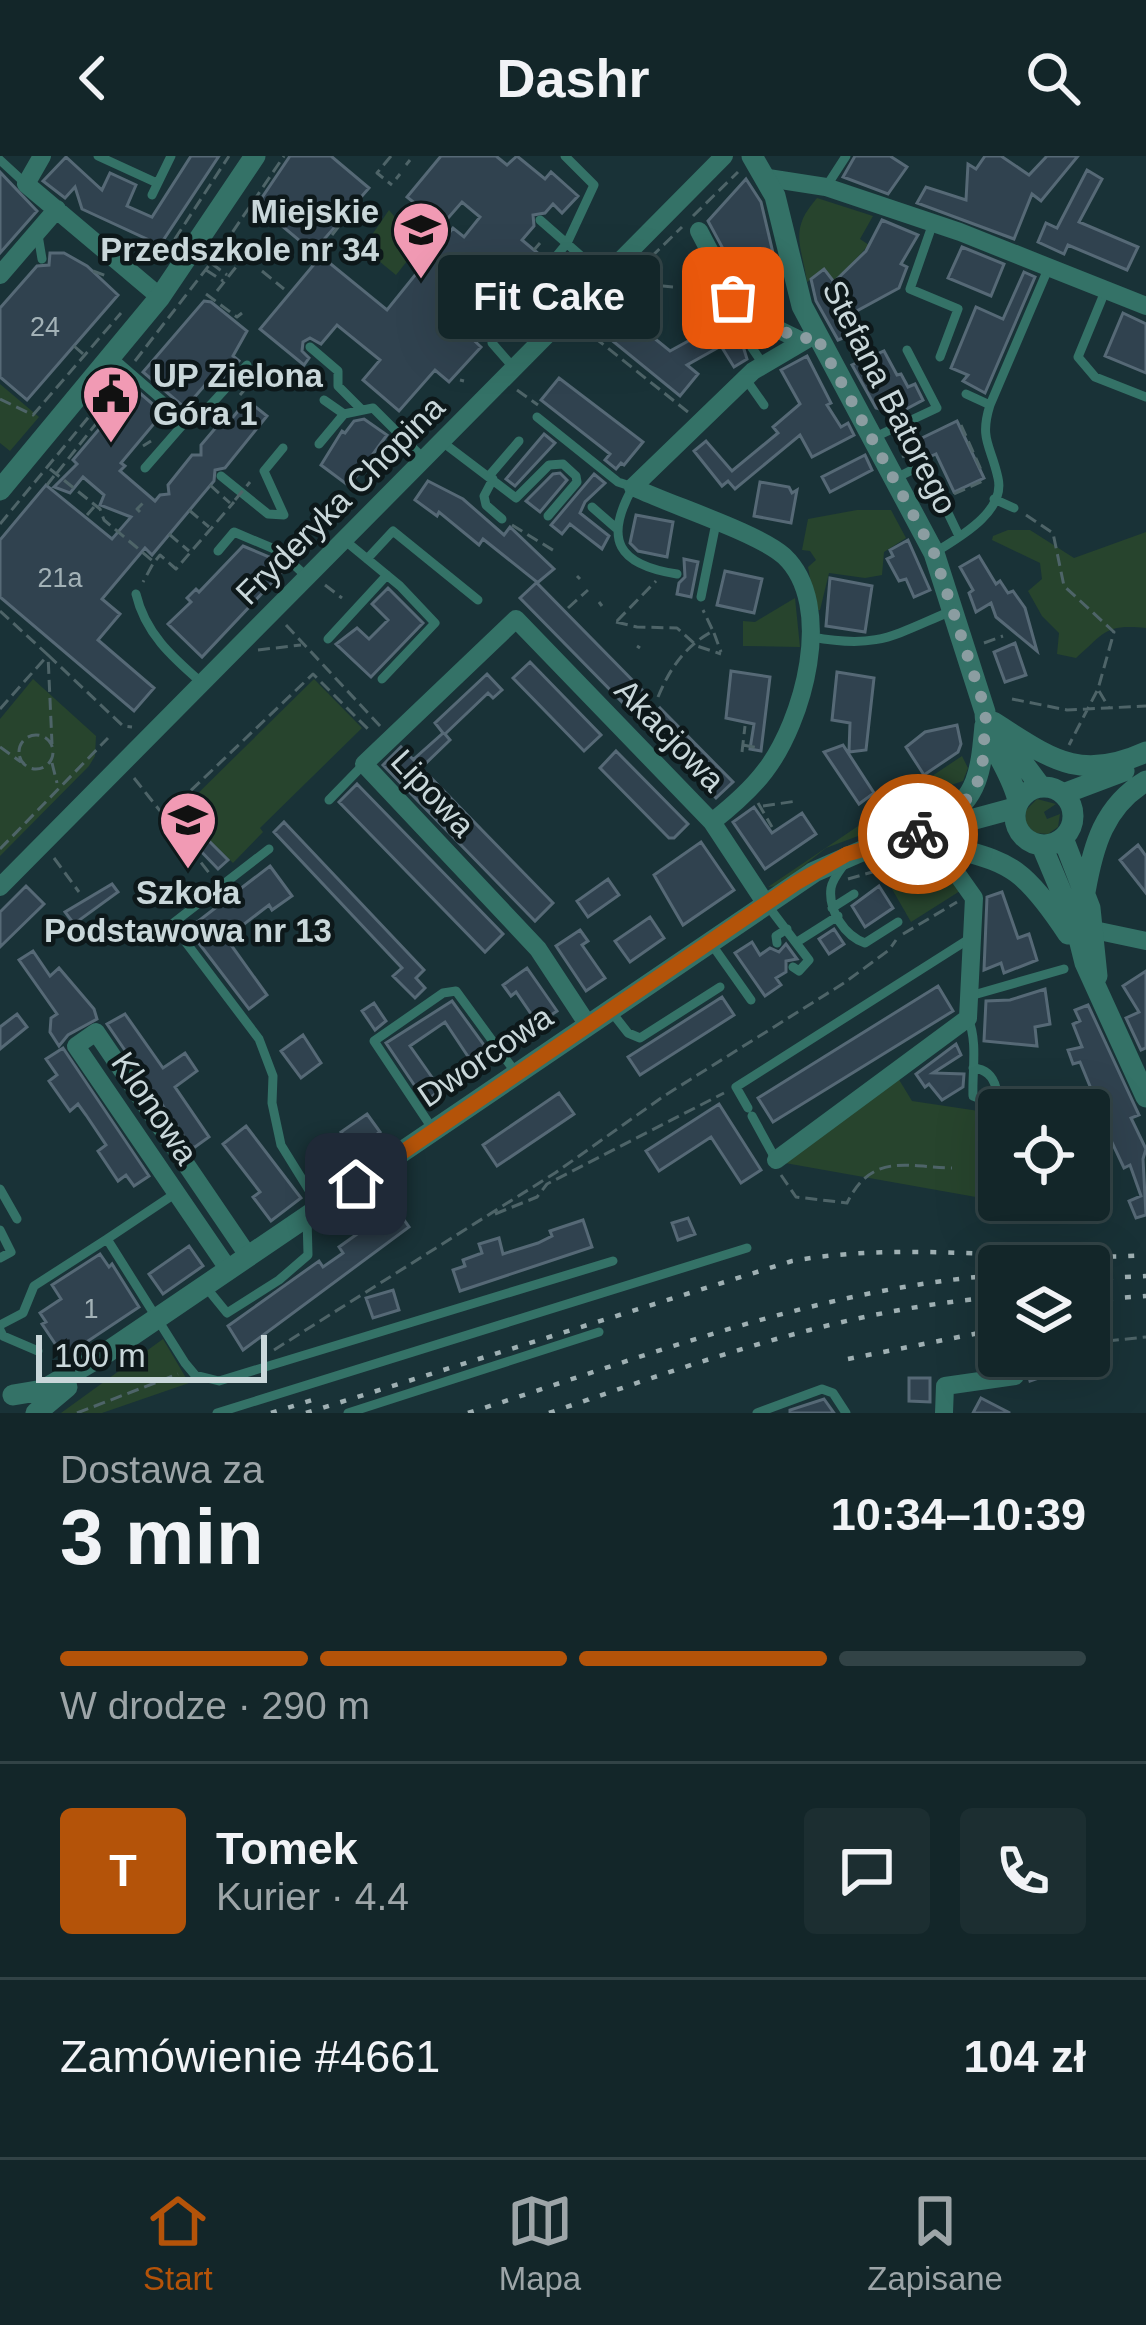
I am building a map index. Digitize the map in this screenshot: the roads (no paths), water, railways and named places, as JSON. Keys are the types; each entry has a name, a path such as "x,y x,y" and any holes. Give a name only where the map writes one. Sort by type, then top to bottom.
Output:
{"street":[{"path":"42,156 26,184 160,297"},
{"path":"0,490 124,368 160,297 255,156"},
{"name":"Fryderyka Chopina","path":"0,887 202,682 315,580 343,539 724,156"},
{"name":"Stefana Batorego","path":"752,156 768,178 781,216 808,338 897,468 934,553 1011,777 1017,813"},
{"path":"768,178 826,187 933,223 1146,307"},
{"path":"0,275 57,209"},
{"path":"699,231 739,307 752,317 808,338"},
{"path":"712,822 754,798 795,715 812,637 807,603 793,566 769,545 633,487 745,378 808,338"},
{"name":"Lipowa","path":"516,620 364,764 538,950 588,1025"},
{"name":"Akacjowa","path":"516,620 712,822 766,904"},
{"path":"915,836 968,801 982,771 988,719 1031,749 1075,766 1103,766 1146,756"},
{"name":"Stefana Batorego","path":"988,719 1052,791"},
{"path":"1053,842 1028,841 1017,813 1029,791 1052,791 1146,756"},
{"path":"1053,842 1073,816 1098,798 1146,777"},
{"path":"1082,951 1085,892 1103,826 1121,799 1146,777"},
{"path":"1052,791 1073,816"},
{"name":"Dworcowa","path":"12,1399 43,1390 104,1355 766,904 851,853 940,825 1017,813"},
{"name":"Dworcowa","path":"915,836 949,846 1017,813"},
{"path":"1053,842 1085,892"},
{"path":"1053,842 1085,928 1096,982"},
{"path":"776,1160 968,1018 972,892 955,872 949,846 987,854 1020,872 1051,905 1082,951 1146,1096"},
{"path":"1085,928 1146,941"},
{"name":"Klonowa","path":"229,1270 76,1046 96,1033 249,1257"},
{"name":"Dworcowa","path":"35,1413 104,1355"},
{"path":"944,1413 945,1387 1009,1377"}],"lane":[{"path":"98,156 122,160 157,183"},
{"path":"152,194 171,156"},
{"path":"513,367 496,349 491,335 567,243 594,185 565,156"},
{"path":"826,187 846,156"},
{"path":"0,160 26,184"},
{"path":"540,220 604,277"},
{"path":"933,223 910,289 958,309 940,357"},
{"path":"39,230 42,259"},
{"path":"934,553 976,524 994,499 1000,481 983,426 1049,266"},
{"path":"1106,289 1078,357 1095,377 1146,397"},
{"path":"763,364 752,348 773,325"},
{"path":"310,347 338,371 338,386 362,410"},
{"path":"873,437 937,408 907,350"},
{"path":"124,368 186,421 195,422 247,365"},
{"path":"745,378 764,405"},
{"path":"966,394 990,405"},
{"path":"324,400 344,414"},
{"path":"319,444 344,414 373,408 424,458"},
{"path":"537,417 618,482 633,487 619,511 616,538 626,556 673,573"},
{"path":"146,468 186,421"},
{"path":"171,438 184,448"},
{"path":"441,441 516,498 549,465 563,464 577,482 548,516"},
{"path":"502,519 486,505 484,496 491,478 519,442"},
{"path":"221,476 268,514 284,515 264,471 283,448"},
{"path":"897,468 927,470 959,536"},
{"path":"994,499 1014,508"},
{"path":"592,507 616,528"},
{"path":"701,597 716,523"},
{"path":"367,559 394,531 478,599"},
{"path":"218,551 234,532 278,551 315,580"},
{"path":"343,539 435,623 382,679"},
{"path":"328,639 387,575"},
{"path":"136,594 151,634 202,682"},
{"path":"812,637 863,644 914,629 954,610"},
{"path":"329,800 364,764"},
{"path":"206,1286 227,1313 264,1291 308,1255 313,1213 281,1145 272,1103 273,1076 259,1039 172,924 269,849"},
{"path":"851,853 831,885 835,912 852,938 866,943 898,922"},
{"path":"796,942 854,894"},
{"path":"766,904 809,960 799,971 794,968"},
{"path":"776,943 776,936 788,929"},
{"path":"776,1160 736,1087 974,936"},
{"path":"710,942 751,1000"},
{"path":"970,996 1064,969"},
{"path":"610,1010 628,1033 640,1038 720,987"},
{"path":"434,1131 374,1041 443,993 456,992 517,1075"},
{"path":"968,1018 974,1031 973,1068"},
{"path":"0,1189 17,1219"},
{"path":"38,1351 3,1336 0,1328 23,1313 34,1286 176,1193"},
{"path":"0,1230 11,1252 0,1258"},
{"path":"107,1240 191,1369 207,1381 613,1261"},
{"path":"217,1413 747,1248"},
{"path":"348,1413 599,1332"},
{"path":"757,1413 822,1389 833,1393 846,1413"}],"railway":[{"path":"306,1413 792,1261 880,1252 1146,1255"},
{"path":"1110,1278 1146,1276"},
{"path":"468,1413 796,1310 978,1277"},
{"path":"1110,1299 1146,1296"},
{"path":"549,1413 715,1357 826,1326 978,1299"},
{"path":"848,1359 978,1333"},
{"path":"271,1413 322,1397"}],"place":[{"name":"Miejskie Przedszkole nr 34","path":"421,281"},
{"name":"Fit Cake","path":"733,298"},
{"name":"UP Zielona Góra 1","path":"111,445"},
{"name":"Szkoła Podstawowa nr 13","path":"188,871"}]}
